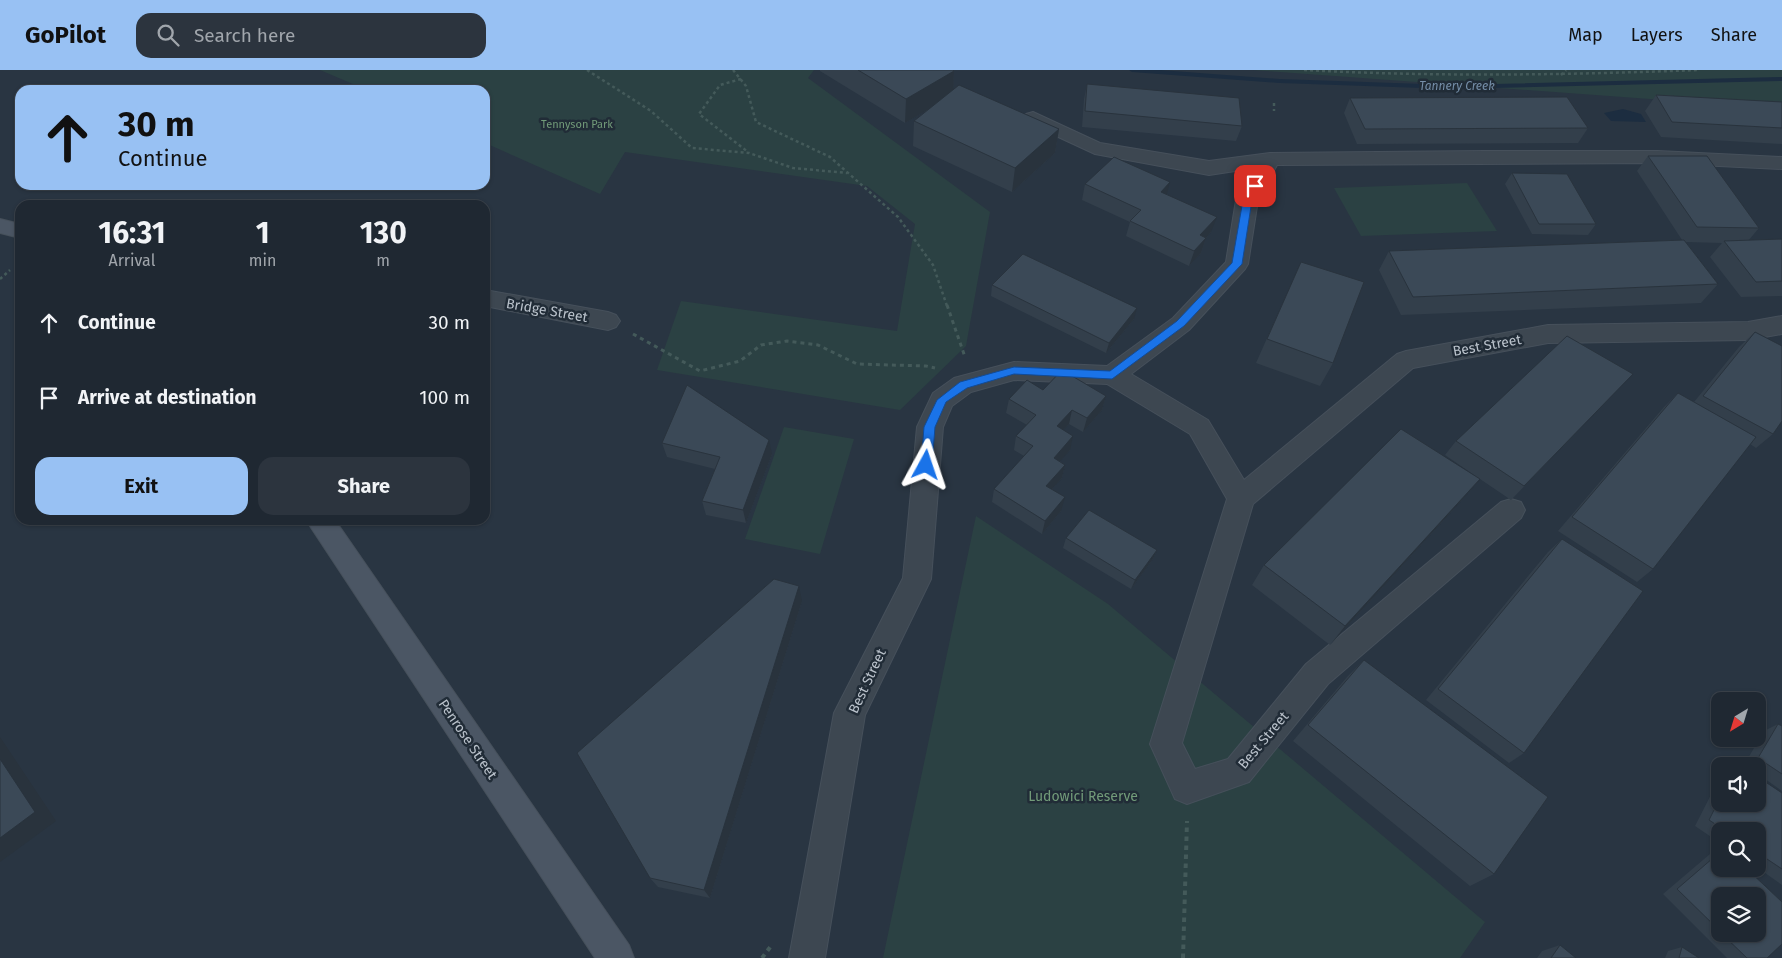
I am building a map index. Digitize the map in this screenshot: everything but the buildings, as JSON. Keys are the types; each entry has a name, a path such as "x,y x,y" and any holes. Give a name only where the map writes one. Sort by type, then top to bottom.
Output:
{"main road":[{"path":"0,226 15,230"},
{"name":"Penrose Street","path":"323,525 616,958"}],"street":[{"path":"1033,118 1095,148 1209,168 1270,159 1658,157 1782,163"},
{"path":"1187,788 1166,744 1241,498 1199,427 1112,375 1181,324 1237,264 1247,200 1270,159"},
{"name":"Bridge Street","path":"490,299 608,321"},
{"name":"Best Street","path":"1241,498 1406,360 1548,334 1748,331 1782,325"},
{"name":"Best Street","path":"806,958 850,713 917,579 930,427 942,400 965,377 1014,370 1112,375"},
{"name":"Best Street","path":"1187,788 1238,771 1317,674 1511,510"}],"path":[{"path":"586,70 651,112 692,148 749,153 793,168 848,173"},
{"path":"608,321 700,371 740,361 761,345 787,341 818,345 857,364 926,366 956,372 965,377 966,361 933,265 898,217 830,157 756,122 746,86 733,70"},
{"path":"1304,70 1361,73 1560,75 1699,70"},
{"path":"1560,75 1566,70"},
{"path":"741,79 720,85 699,114 749,153"},
{"path":"1274,103 1274,110"},
{"path":"0,278 10,270"},
{"path":"1184,958 1187,788"}],"green space":[{"name":"Tennyson Park","path":"320,70 814,70 808,78 990,212 966,346 900,410 657,370 681,301 897,331 915,224 867,186 625,152 600,194 490,145 490,85 355,85"},
{"path":"1253,70 1782,70 1782,108 1759,107"},
{"path":"1467,183 1497,231 1361,236 1334,188"},
{"path":"784,427 854,439 820,554 745,539"},
{"name":"Ludowici Reserve","path":"976,516 1108,604 1485,922 1460,958 883,958"}],"water":[{"path":"1623,109 1641,114 1646,122 1611,121 1604,113"}],"waterway":[{"name":"Tannery Creek","path":"1132,70 1280,81 1451,87 1782,79"}],"route":[{"path":"926,465 930,427 942,400 964,385 981,378 1014,370 1112,375 1181,324 1237,264 1247,200 1255,186"}]}
